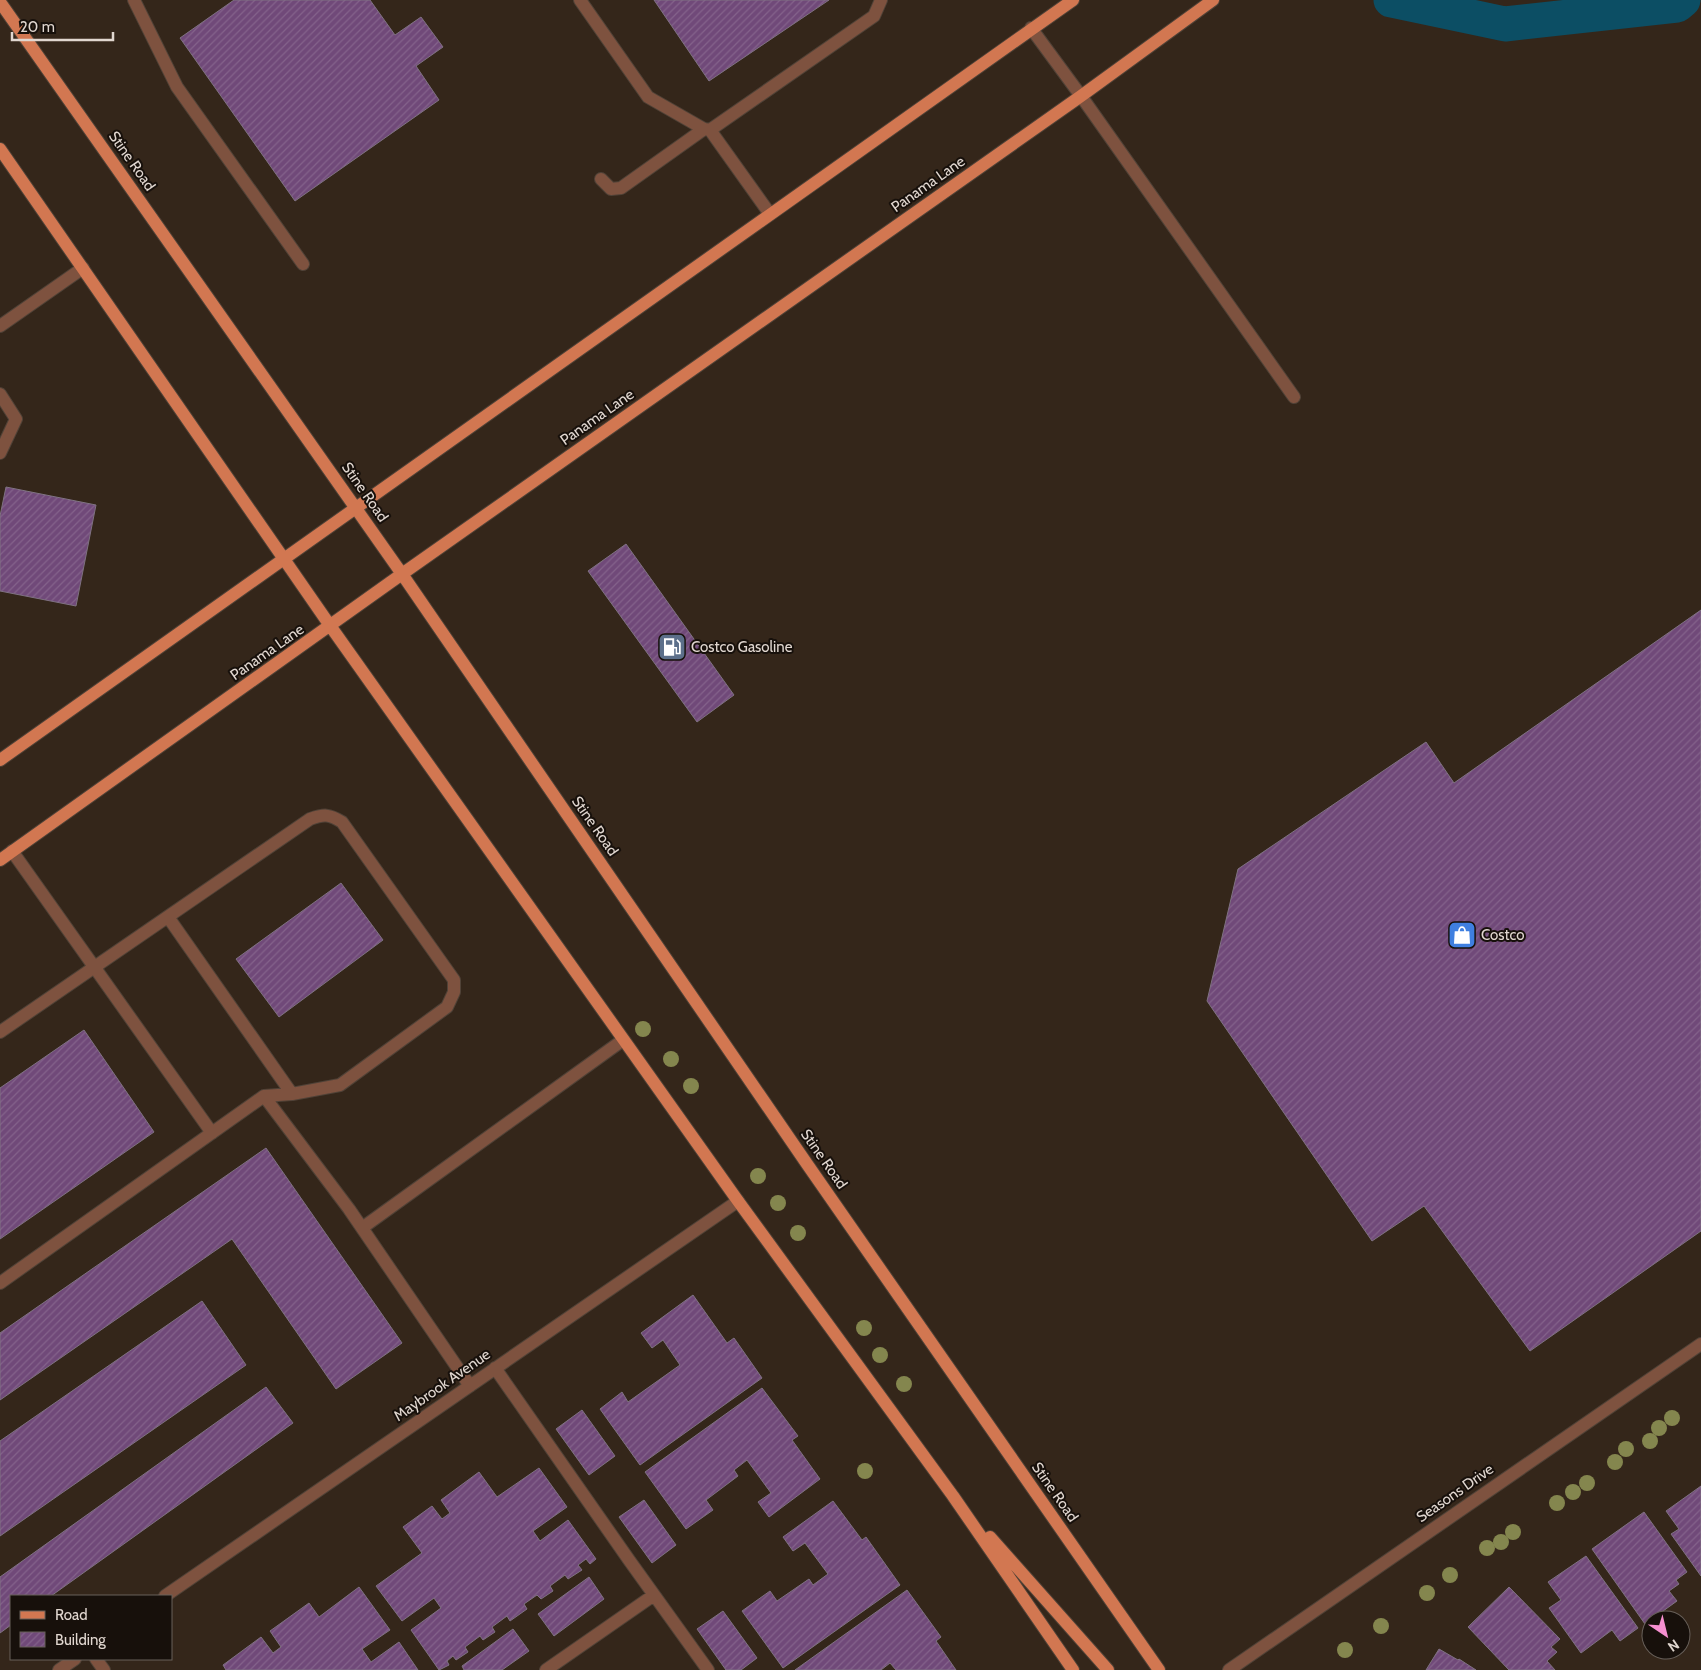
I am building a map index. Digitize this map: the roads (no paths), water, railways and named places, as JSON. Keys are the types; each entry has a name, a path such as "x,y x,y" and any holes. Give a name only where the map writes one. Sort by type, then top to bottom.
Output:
{"main road":[{"path":"0,760 1073,0"},
{"name":"Panama Lane","path":"0,860 402,574 1082,96 1213,0"},
{"name":"Stine Road","path":"0,2 402,574 807,1164 1159,1670"},
{"path":"0,148 331,626 738,1201 953,1496 1073,1670"},
{"path":"953,1496 1108,1670"}],"street":[{"path":"134,0 177,87 303,264"},
{"path":"580,0 648,97 707,130 770,214"},
{"path":"601,179 611,189 621,188 874,16 881,0"},
{"path":"1031,28 1082,96 1294,397"},
{"path":"0,326 83,268"},
{"path":"0,394 16,419 0,452"},
{"path":"0,1032 310,819 322,814 332,816 342,822 454,980 454,992 446,1007 340,1085 292,1094 264,1096 0,1283"},
{"path":"12,851 212,1133"},
{"path":"168,917 292,1094"},
{"path":"362,1228 623,1040"},
{"path":"264,1096 362,1228 470,1386"},
{"name":"Maybrook Avenue","path":"166,1595 738,1201"},
{"name":"Seasons Drive","path":"1228,1670 1701,1344"},
{"path":"496,1368 708,1670"},
{"path":"546,1670 654,1595"},
{"path":"59,1670 74,1660"}],"waterway":[{"path":"1391,0 1505,24 1677,5 1683,0"}],"place":[{"name":"Costco Gasoline","path":"672,647"},
{"name":"Costco","path":"1462,935"}]}
